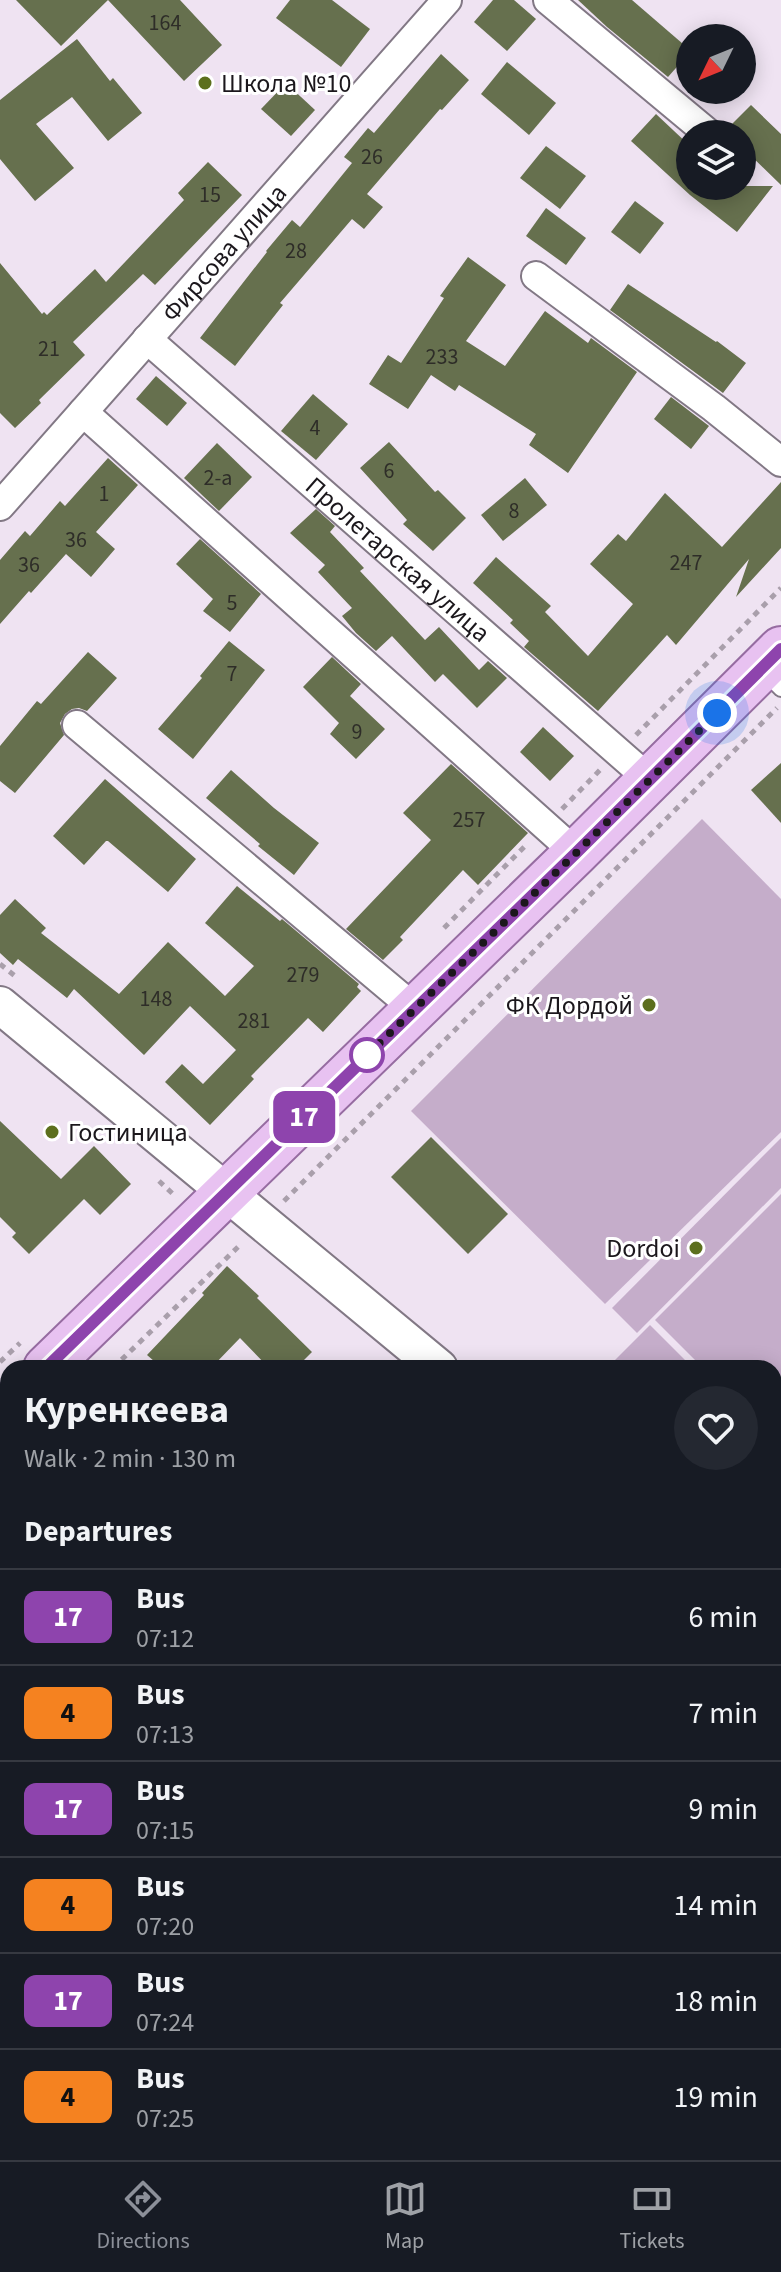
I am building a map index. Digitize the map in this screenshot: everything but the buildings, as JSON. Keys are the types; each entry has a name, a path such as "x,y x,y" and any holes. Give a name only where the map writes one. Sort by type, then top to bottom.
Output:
{"main road":[{"path":"54,1360 415,1009 561,839 634,766 776,678"}],"street":[{"name":"Фирсова улица","path":"0,506 447,0"},
{"path":"548,0 692,120"},
{"path":"536,276 714,408 781,462"},
{"name":"Пролетарская улица","path":"147,339 634,766"},
{"path":"83,412 561,839"},
{"path":"77,725 415,1009"},
{"path":"0,1005 429,1360"}],"path":[{"path":"440,932 561,839 634,766 781,588"},
{"path":"284,1201 776,678"},
{"path":"121,1360 238,1247"}],"shaded area":[{"name":"ФК Дордой","path":"702,819 781,899 781,1132 605,1304 411,1111"},
{"name":"Dordoi","path":"781,1138 781,1188 637,1333 612,1308"},
{"path":"781,1194 781,1360 695,1360 655,1320"},
{"path":"650,1325 685,1360 615,1360"}],"bus line":[{"name":"17","path":"54,1360 576,853 781,649"}],"place":[{"name":"Школа №10","path":"205,83"},
{"name":"ФК Дордой","path":"649,1005"},
{"name":"Гостиница","path":"52,1132"},
{"name":"Dordoi","path":"696,1248"}],"route":[{"path":"367,1055 363,1059 717,713"}]}
